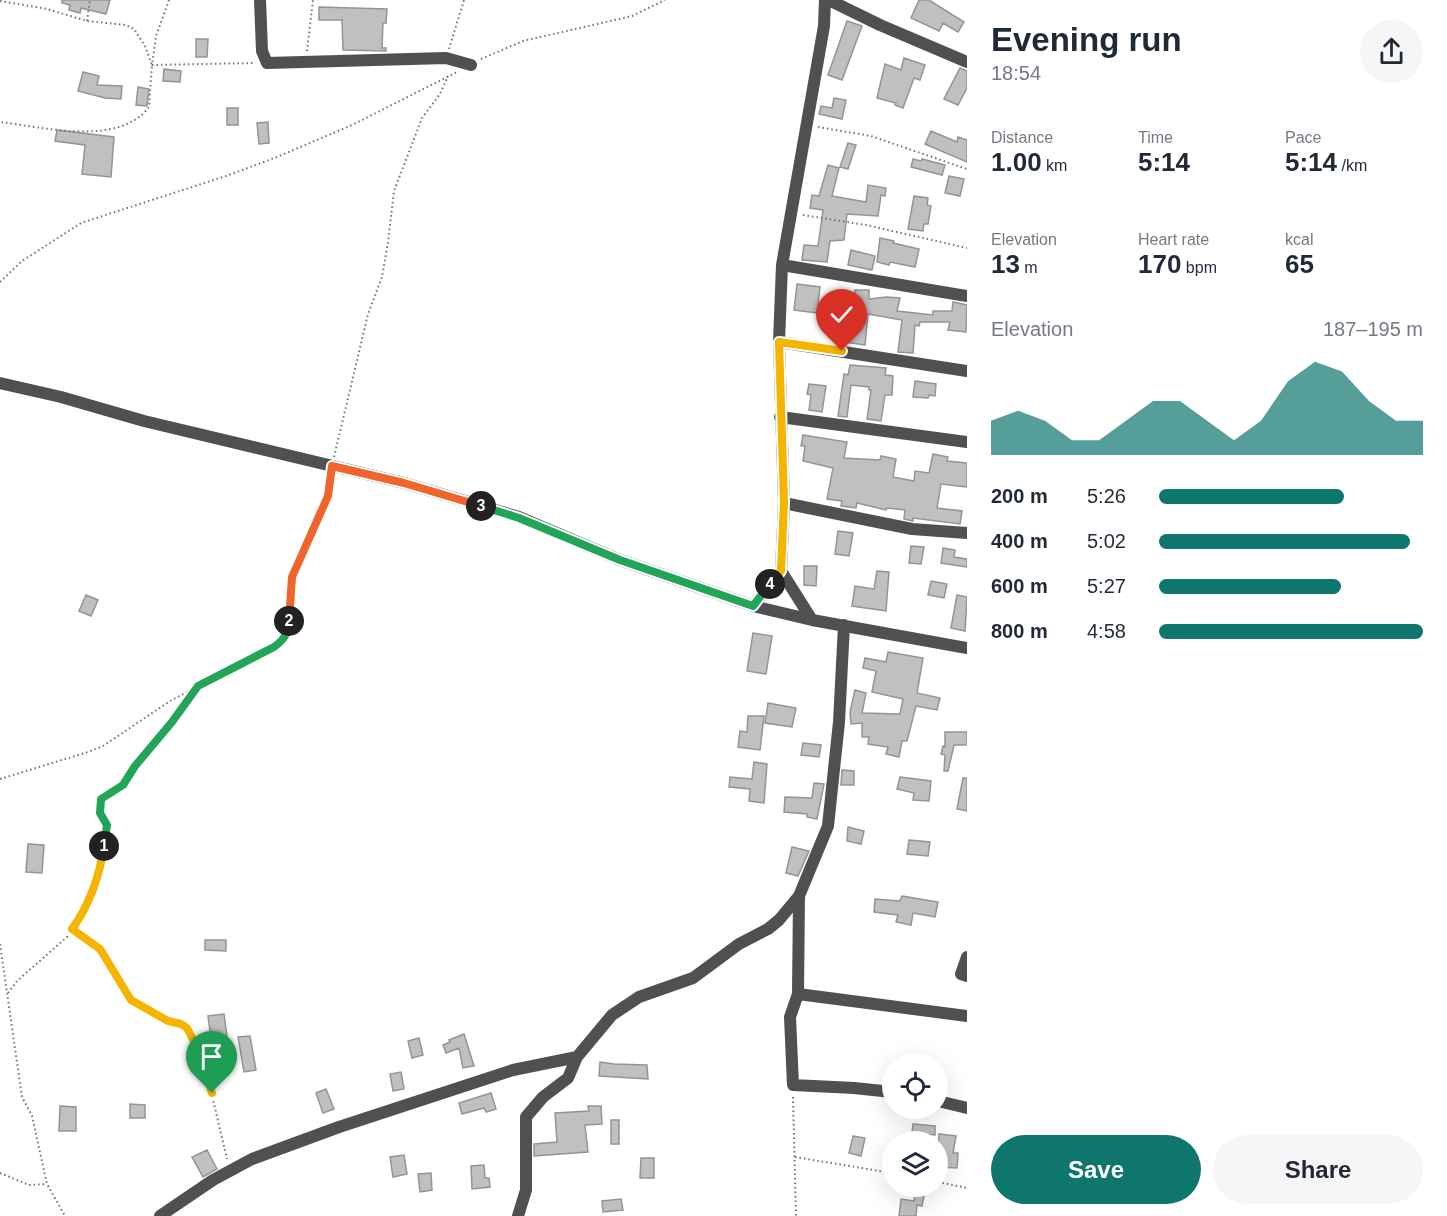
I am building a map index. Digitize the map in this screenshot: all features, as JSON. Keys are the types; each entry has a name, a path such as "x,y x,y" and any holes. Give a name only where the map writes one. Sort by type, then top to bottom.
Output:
{"street":[{"path":"260,0 262,51 267,63 446,58 471,65"},
{"path":"812,620 781,571 784,502 779,342 782,265 827,0 967,62"},
{"path":"782,265 967,296"},
{"path":"779,342 967,371"},
{"path":"0,383 61,397 144,421 404,483 519,518 620,560 753,606 812,620 967,648"},
{"path":"780,417 967,442"},
{"path":"784,502 912,529 967,533"},
{"path":"753,606 781,571"},
{"path":"518,1216 526,1190 526,1117 543,1097 568,1078 577,1058 612,1015 639,997 693,978 739,944 768,929 779,920 799,896 828,826 839,722 844,625"},
{"path":"799,896 798,994 790,1017 793,1085 882,1091"},
{"path":"967,957 962,974 967,976"},
{"path":"798,994 967,1016"},
{"path":"160,1216 213,1180 252,1159 339,1126 513,1070 577,1058"},
{"path":"948,1103 967,1108"}],"path":[{"path":"87,21 90,0"},
{"path":"0,122 93,132 113,130 135,121 149,107 156,36 169,0"},
{"path":"305,62 313,0"},
{"path":"446,58 464,0"},
{"path":"0,282 22,261 81,223 277,157 352,125 487,56 523,41 632,16 665,0"},
{"path":"0,1 47,9 87,21 126,25 134,29 145,46 152,65"},
{"path":"152,65 267,63"},
{"path":"0,778 103,746 170,702 283,641 289,625 292,577 328,496 332,466 368,314 382,277 394,192 422,118 440,94 448,76"},
{"path":"807,124 833,131 871,136 967,169"},
{"path":"791,213 866,225 967,248"},
{"path":"8,993 16,981 67,937 80,919 101,869 107,825 100,813 101,799 123,785 135,766 172,722 198,686"},
{"path":"72,929 100,949 131,1000 168,1021 187,1028 206,1070 230,1171"},
{"path":"0,944 22,1097 32,1116 47,1184 64,1216"},
{"path":"793,1085 796,1216"},
{"path":"795,1157 882,1171"},
{"path":"0,1173 29,1185 47,1184"},
{"path":"948,1184 967,1188"}],"building":[{"path":"62,0 110,0 106,14 81,8 80,13 69,10 70,5 62,3"},
{"path":"919,0 929,0 964,22 958,32 943,23 939,31 911,18"},
{"path":"319,7 387,9 386,23 383,23 382,48 386,48 386,51 343,50 342,20 319,20"},
{"path":"847,21 862,26 842,80 828,75"},
{"path":"196,39 208,39 207,57 196,57"},
{"path":"904,58 925,65 920,80 914,78 903,108 895,105 896,103 877,98 885,64 901,70"},
{"path":"960,68 967,71 967,88 958,105 944,99"},
{"path":"164,69 181,71 180,82 163,81"},
{"path":"83,72 99,76 97,85 122,86 121,99 105,98 78,91"},
{"path":"138,87 149,89 147,106 136,105"},
{"path":"834,98 846,100 842,119 819,114 821,106 832,108"},
{"path":"227,108 238,108 238,125 227,125"},
{"path":"268,122 269,143 259,144 257,123"},
{"path":"57,130 114,137 111,177 82,174 85,145 55,141"},
{"path":"931,131 957,142 958,137 967,140 967,162 925,144"},
{"path":"848,143 856,145 848,169 840,167"},
{"path":"913,159 945,165 942,175 911,167"},
{"path":"828,165 839,168 832,196 866,202 868,185 886,188 885,196 881,195 878,216 847,214 844,240 830,241 827,262 802,260 804,245 818,246 823,210 810,208 812,195 819,196"},
{"path":"949,176 964,179 960,196 945,193"},
{"path":"914,196 928,198 927,205 931,206 928,224 924,224 923,231 908,229"},
{"path":"880,238 919,249 915,267 877,262"},
{"path":"851,250 875,256 872,270 848,265"},
{"path":"797,284 820,287 817,313 794,310"},
{"path":"855,290 869,290 869,299 900,298 897,311 933,315 933,311 952,311 953,302 967,305 966,332 948,330 950,322 920,322 919,326 915,325 913,353 898,352 902,320 868,314 865,345 845,342 847,330 852,331"},
{"path":"850,365 886,368 885,375 893,376 892,395 885,395 881,421 867,419 871,390 869,387 851,385 847,417 838,416 844,374 848,375"},
{"path":"915,381 936,384 935,396 913,397"},
{"path":"809,384 826,386 822,412 809,410 811,395 807,394"},
{"path":"803,435 847,442 844,458 880,460 881,456 896,459 893,477 914,481 915,471 929,473 933,454 948,457 947,461 967,463 967,487 941,484 937,508 962,511 960,524 913,518 913,521 904,519 905,510 887,508 886,510 857,503 856,508 841,506 842,501 827,499 833,468 803,461 805,446 801,446"},
{"path":"838,531 853,533 849,556 835,554"},
{"path":"911,546 924,547 921,564 909,563"},
{"path":"943,548 955,550 954,557 967,559 967,567 941,563"},
{"path":"804,566 817,566 816,586 804,585"},
{"path":"877,571 889,572 886,611 852,606 855,586 874,589"},
{"path":"931,581 947,584 944,598 928,595"},
{"path":"86,595 98,600 91,616 79,611"},
{"path":"957,595 967,597 965,631 951,628"},
{"path":"753,633 772,636 766,674 747,671"},
{"path":"888,652 923,658 917,693 940,698 937,710 916,706 907,741 902,741 899,757 886,754 888,747 868,744 869,737 862,737 862,723 851,724 850,712 855,690 866,693 862,713 900,714 903,699 872,692 876,671 863,668 865,658 886,662"},
{"path":"768,703 796,708 792,727 765,723"},
{"path":"748,716 764,716 760,750 738,747 740,731 747,732"},
{"path":"945,732 967,732 967,745 954,745 948,771 944,771 945,755 941,754 943,746 945,747"},
{"path":"803,743 821,745 819,757 801,755"},
{"path":"754,762 767,764 764,803 749,801 750,789 729,787 730,777 752,779"},
{"path":"842,770 854,771 854,785 841,785"},
{"path":"900,777 931,781 929,801 913,800 914,793 897,789"},
{"path":"963,778 967,778 967,811 957,809"},
{"path":"814,783 824,784 817,819 807,817 807,814 784,812 785,797 812,798"},
{"path":"848,827 864,831 861,844 847,841"},
{"path":"909,840 930,842 928,856 907,854"},
{"path":"28,844 44,845 42,873 26,872"},
{"path":"792,847 809,851 798,876 786,873"},
{"path":"902,896 938,902 935,917 913,913 911,925 896,922 898,915 874,912 875,899 900,901"},
{"path":"205,940 226,940 226,951 205,950"},
{"path":"224,1014 228,1044 212,1046 208,1016"},
{"path":"464,1034 474,1066 463,1068 459,1048 446,1053 443,1045"},
{"path":"250,1036 256,1070 244,1072 238,1037"},
{"path":"419,1038 423,1055 412,1058 408,1041"},
{"path":"600,1062 647,1065 648,1079 599,1076"},
{"path":"401,1072 404,1089 393,1091 390,1074"},
{"path":"326,1089 334,1109 323,1113 316,1093"},
{"path":"491,1093 496,1109 486,1112 484,1108 462,1114 459,1103"},
{"path":"130,1104 145,1105 145,1118 130,1118"},
{"path":"60,1106 76,1107 76,1131 59,1131"},
{"path":"588,1106 601,1106 602,1124 585,1125 588,1152 534,1156 534,1144 557,1142 555,1113 589,1111"},
{"path":"611,1120 619,1120 619,1144 611,1144"},
{"path":"913,1124 935,1126 935,1131 912,1131"},
{"path":"948,1135 956,1136 953,1153 958,1153 957,1168 948,1168"},
{"path":"853,1136 865,1138 861,1156 849,1153"},
{"path":"207,1150 217,1169 203,1177 192,1157"},
{"path":"404,1155 407,1174 393,1177 390,1157"},
{"path":"641,1158 654,1158 654,1178 640,1178"},
{"path":"484,1165 485,1178 489,1178 490,1187 472,1189 471,1166"},
{"path":"431,1173 432,1190 420,1192 418,1174"},
{"path":"915,1197 924,1197 922,1206 917,1205 916,1216 899,1216 901,1199 914,1201"},
{"path":"621,1199 623,1210 603,1212 602,1201"}],"route":[{"path":"212,1093 198,1049 187,1028 168,1021 131,1000 112,965 100,949 72,929 80,919 101,869 107,825 100,813 101,799 123,785 135,766 172,722 198,686 283,641 289,625 292,577 328,496 332,466 404,483 519,518 620,560 753,606 781,571 784,502 779,342 842,351"}]}
